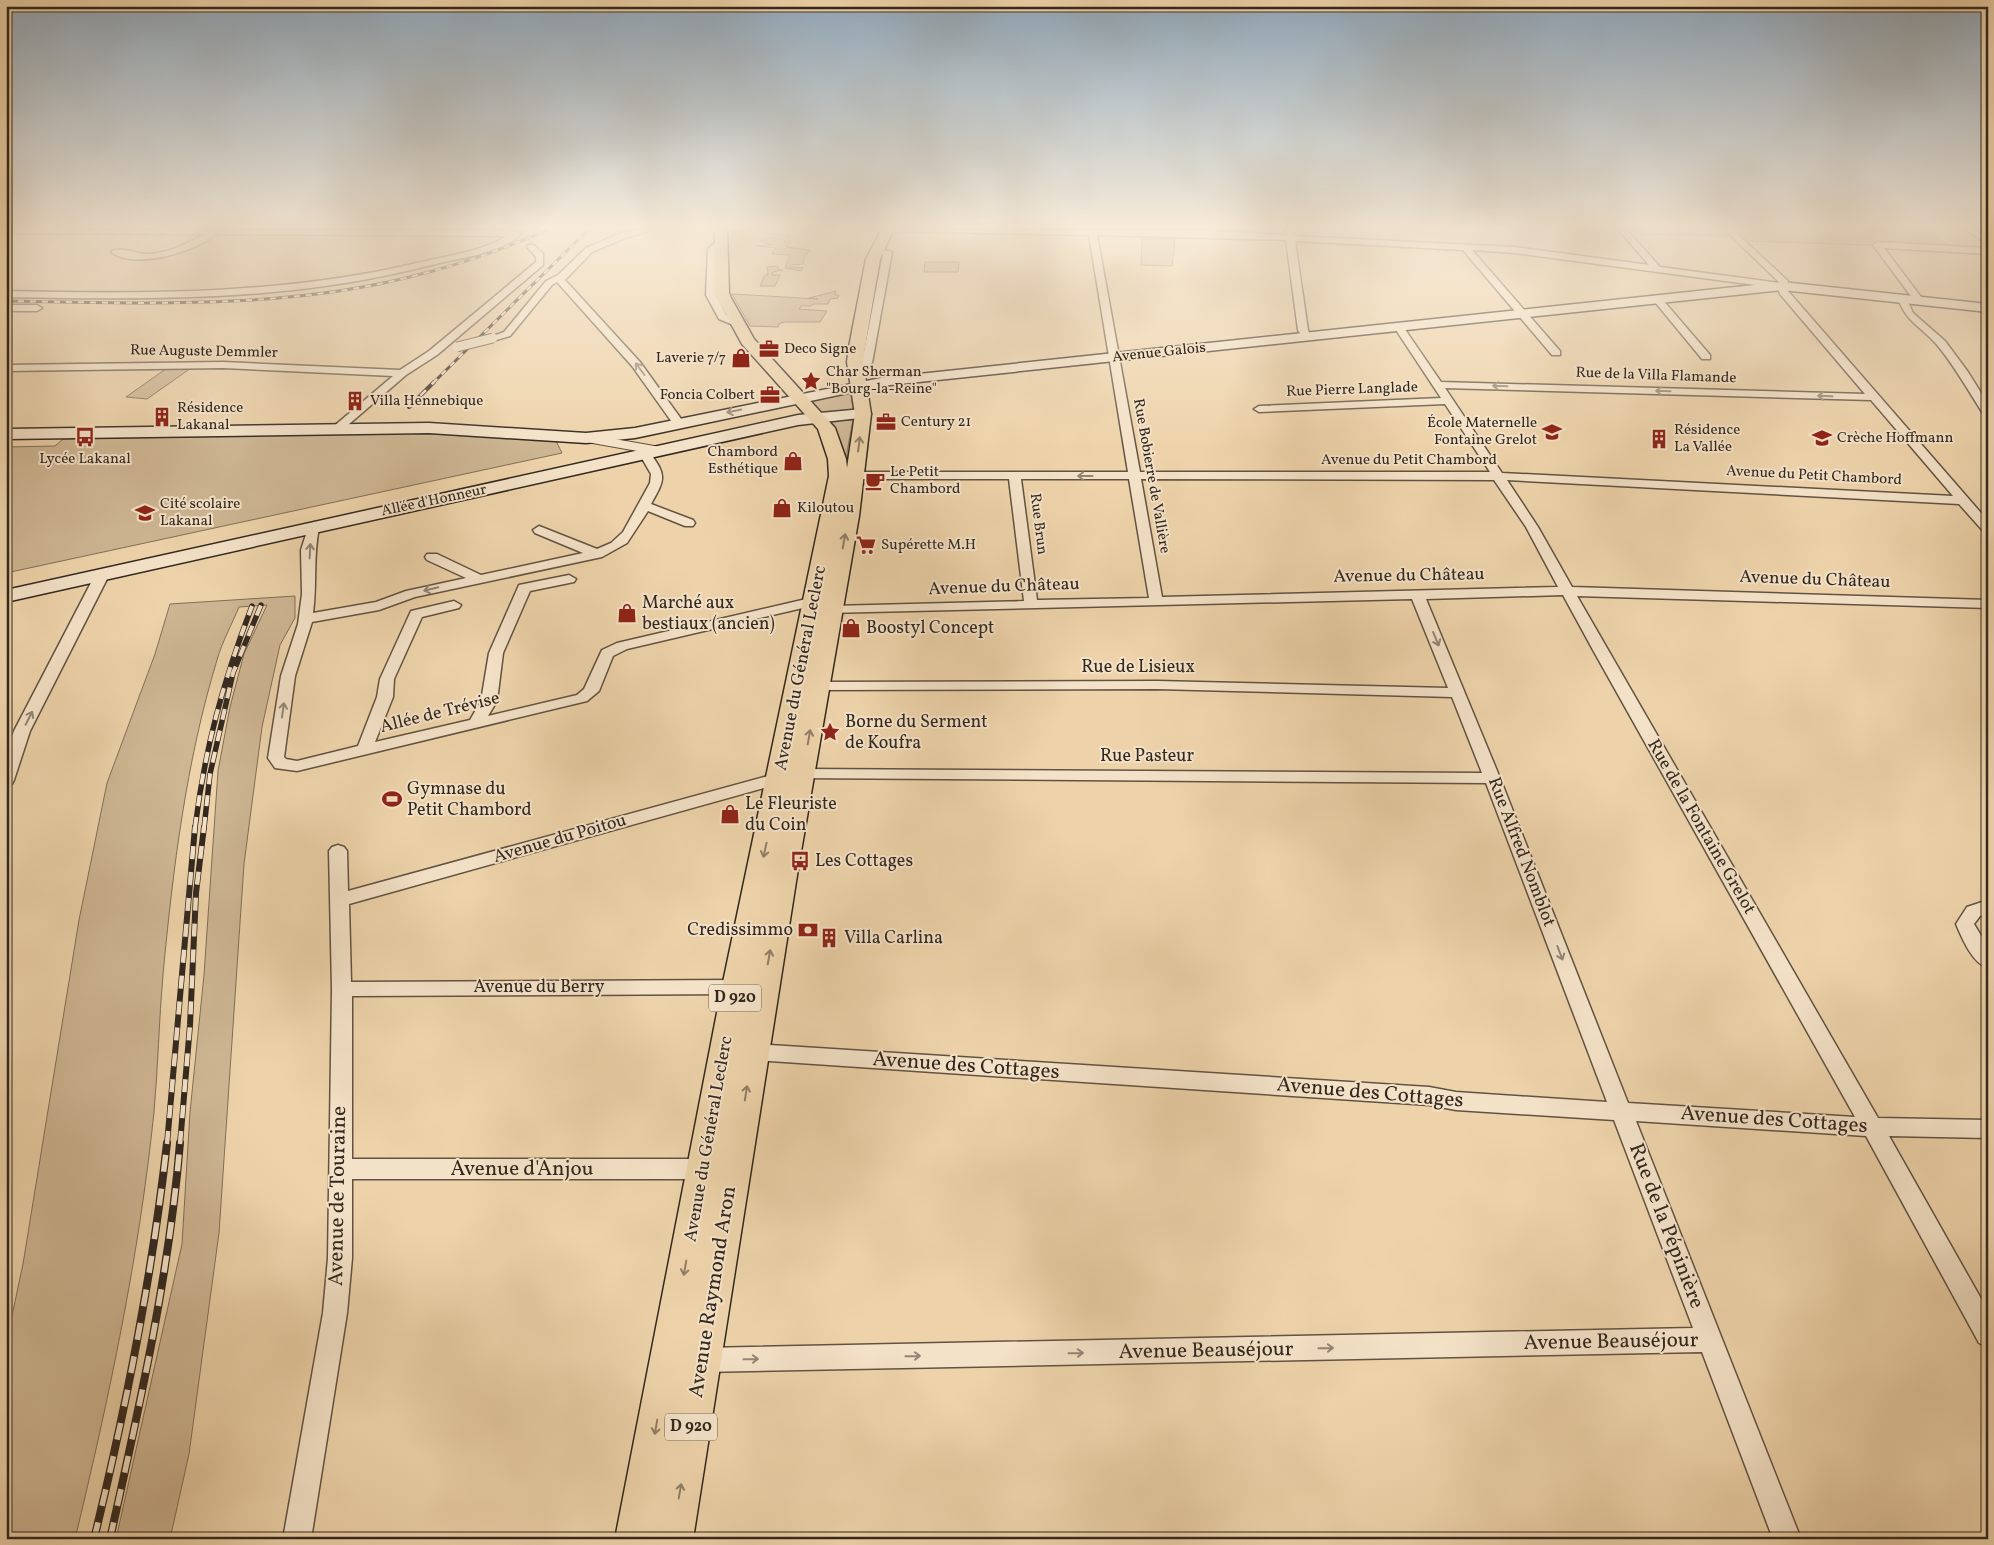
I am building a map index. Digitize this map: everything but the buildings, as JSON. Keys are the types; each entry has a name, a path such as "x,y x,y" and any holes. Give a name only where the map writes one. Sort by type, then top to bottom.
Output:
{"main road":[{"name":"D 920","path":"726,301 747,341 799,398"},
{"name":"Avenue du Général Leclerc","path":"740,1135 791,776 824,605 855,474 863,414 858,378 857,347 865,301"},
{"name":"Avenue Galois","path":"6,434 429,428 586,438 625,434 799,398 858,378 1114,358 1647,301"},
{"name":"Avenue Galois","path":"1919,301 1988,308"},
{"name":"Avenue du Général Leclerc","path":"636,1539 737,987 791,776 818,687 824,605 838,476 837,459 832,440 817,418 799,398"},
{"name":"Allée d'Honneur","path":"6,596 798,420 863,414"},
{"name":"Avenue Raymond Aron","path":"672,1539 740,1135"}],"street":[{"path":"338,429 402,373 433,352 494,301"},
{"path":"433,352 507,334 534,301"},
{"path":"578,301 636,364 678,423"},
{"name":"Rue Bobierre de Vallière","path":"1104,301 1156,601"},
{"path":"1299,301 1303,330 1306,337"},
{"path":"1511,301 1556,353"},
{"path":"1659,301 1706,357"},
{"path":"1791,301 1988,529"},
{"path":"1904,301 1910,314 1941,343 1963,372 1988,413"},
{"path":"6,308 38,308"},
{"name":"Rue de la Fontaine Grelot","path":"1399,327 1498,476 1569,591 1600,650 1872,1127 1988,1335"},
{"name":"Rue Auguste Demmler","path":"6,368 223,365 402,373"},
{"name":"Rue de la Villa Flamande","path":"1436,385 1874,397"},
{"name":"Rue Pierre Langlade","path":"1259,408 1447,401"},
{"path":"305,619 379,606 411,594 598,554 614,548 623,542 659,478 653,453 586,438"},
{"name":"Avenue du Petit Chambord","path":"855,474 1015,476 1498,476 1962,500"},
{"name":"Rue Brun","path":"1015,476 1031,605"},
{"path":"645,504 689,522"},
{"name":"Allée de Trévise","path":"313,528 308,550 310,587 305,619 288,676 276,758 281,764 298,766 582,698 591,691 606,653 622,646 824,605"},
{"path":"539,530 598,554"},
{"path":"432,557 479,579"},
{"path":"6,780 22,731 102,575"},
{"path":"476,723 489,701 496,653 524,588 569,579"},
{"name":"Avenue du Château","path":"824,605 1031,605 1569,591 1988,604"},
{"name":"Rue Alfred Nomblot","path":"1417,594 1492,778 1620,1110"},
{"path":"364,751 386,697 387,679 416,614 454,605"},
{"name":"Rue de Lisieux","path":"818,687 1157,685 1458,693"},
{"name":"Rue Pasteur","path":"791,776 1492,778"},
{"name":"Avenue du Poitou","path":"340,900 791,776"},
{"name":"Avenue de Touraine","path":"297,1539 335,1313 340,1258 342,989 338,851"},
{"path":"1988,907 1978,909 1968,915 1965,924 1971,938 1988,961"},
{"name":"Avenue du Berry","path":"342,989 737,987"},
{"name":"Avenue des Cottages","path":"753,1052 1419,1095 1456,1101 1872,1127 1988,1129"},
{"name":"Rue de la Pépinière","path":"1620,1110 1787,1539"},
{"name":"Avenue d'Anjou","path":"341,1169 704,1169"},
{"name":"Avenue Beauséjour","path":"702,1360 1711,1340"}],"shaded area":[{"path":"736,301 829,301 828,304 801,306 799,309 827,311 820,322 784,322 779,324 778,327 750,326"},
{"path":"167,368 191,368 147,399 126,397"},
{"path":"848,392 851,394 853,410 851,411 824,414 810,402"},
{"path":"853,420 847,452 848,475 828,421"},
{"name":"Cité scolaire Lakanal","path":"421,433 556,441 562,453 6,573 6,447 55,446 63,439"},
{"path":"295,596 295,618 280,645 262,727 244,864 219,1233 189,1454 170,1539 116,1539 182,1244 190,1112 204,975 218,771 230,707 244,654 267,605 239,607 219,653 197,737 182,816 171,895 163,974 154,1112 140,1220 122,1327 75,1539 6,1539 6,1344 23,1264 79,920 107,783 155,654 170,604"}],"railway":[{"path":"11,301 110,303 231,301"},
{"path":"433,383 516,301"},
{"path":"409,407 433,383"},
{"path":"204,828 210,774 233,673 261,605"},
{"path":"195,828 204,770 216,715 232,661 252,606"},
{"path":"167,1144 195,827"},
{"path":"180,1144 190,1025 196,893 204,827"},
{"path":"94,1539 117,1441 137,1342 154,1243 167,1143"},
{"path":"110,1539 161,1293 180,1143"}],"place":[{"name":"Deco Signe","path":"769,349"},
{"name":"Laverie 7/7","path":"741,358"},
{"name":"Char Sherman \"Bourg-la-Reine\"","path":"811,381"},
{"name":"Foncia Colbert","path":"770,395"},
{"name":"Villa Hennebique","path":"355,401"},
{"name":"Résidence Lakanal","path":"162,417"},
{"name":"Century 21","path":"886,422"},
{"name":"École Maternelle Fontaine Grelot","path":"1552,432"},
{"name":"Lycée Lakanal","path":"85,437"},
{"name":"Crèche Hoffmann","path":"1822,438"},
{"name":"Résidence La Vallée","path":"1659,439"},
{"name":"Chambord Esthétique","path":"793,461"},
{"name":"Le Petit Chambord","path":"875,481"},
{"name":"Kiloutou","path":"782,508"},
{"name":"Cité scolaire Lakanal","path":"145,513"},
{"name":"Supérette M.H","path":"866,545"},
{"name":"Marché aux bestiaux (ancien)","path":"627,613"},
{"name":"Boostyl Concept","path":"851,628"},
{"name":"Borne du Serment de Koufra","path":"830,732"},
{"name":"Gymnase du Petit Chambord","path":"392,799"},
{"name":"Le Fleuriste du Coin","path":"730,814"},
{"name":"Les Cottages","path":"800,861"},
{"name":"Credissimmo","path":"808,930"},
{"name":"Villa Carlina","path":"829,938"}]}
